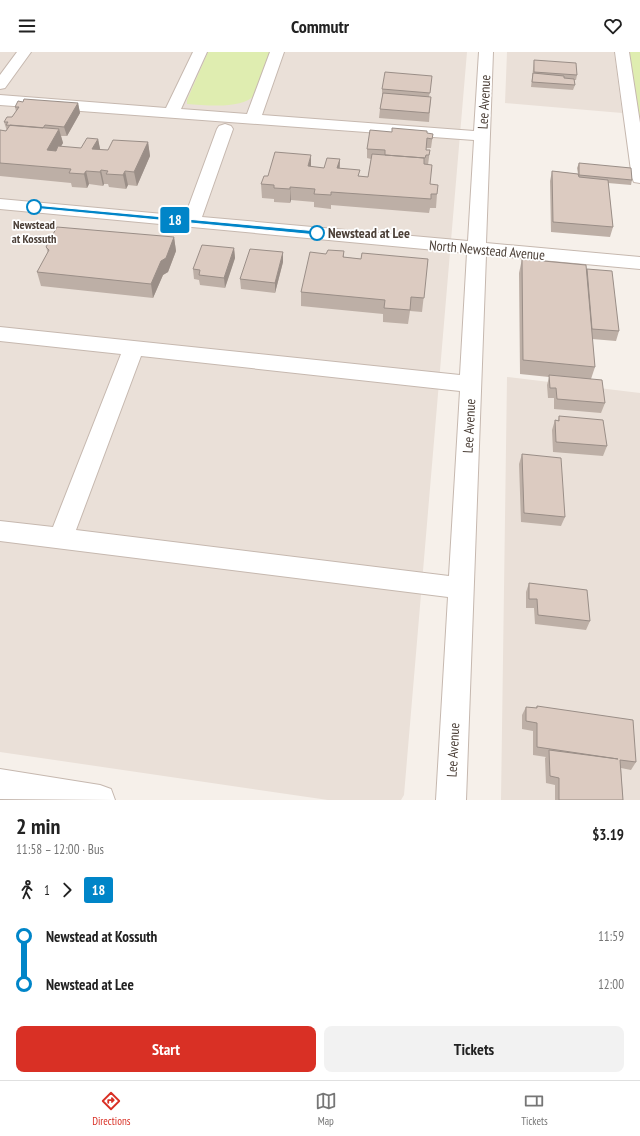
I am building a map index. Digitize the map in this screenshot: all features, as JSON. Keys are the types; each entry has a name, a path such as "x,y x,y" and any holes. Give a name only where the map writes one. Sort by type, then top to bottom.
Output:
{"street":[{"path":"0,85 24,52"},
{"path":"171,113 200,52"},
{"path":"253,119 277,52"},
{"name":"Lee Avenue","path":"451,800 486,52"},
{"path":"622,52 640,178"},
{"path":"0,100 482,136"},
{"path":"110,120 344,137"},
{"path":"192,222 225,129"},
{"name":"North Newstead Avenue","path":"0,204 640,263"},
{"path":"0,334 470,384"},
{"path":"61,538 134,348"},
{"path":"0,531 461,588"},
{"path":"0,784 100,800"}],"shaded area":[{"path":"0,52 467,52 404,795 401,800 328,800 0,752"},
{"path":"507,52 614,52 622,113 505,103"},
{"path":"507,377 640,393 640,800 501,800"}],"green space":[{"path":"208,52 272,52 258,91 245,102 215,106 187,104 187,100"},
{"path":"629,52 640,52 640,123"}],"building":[{"path":"534,60 576,63 577,75 534,72"},
{"path":"385,72 432,76 430,93 382,89"},
{"path":"533,73 564,76 564,78 574,79 575,85 532,82"},
{"path":"383,93 431,97 429,113 380,109"},
{"path":"24,99 78,103 64,127 45,125 43,128 6,125 8,122 4,122 7,117 12,117 19,107 15,107 18,101 23,102"},
{"path":"10,125 59,129 47,150 56,151 58,146 81,148 87,138 98,139 92,149 108,150 113,140 148,142 134,172 125,171 123,175 106,174 108,171 101,170 100,172 86,171 84,174 69,173 71,169 0,163 0,130 6,131"},
{"path":"392,128 427,131 427,133 433,134 432,139 427,138 426,150 430,150 429,155 426,155 425,158 385,155 385,150 367,149 370,130 392,132"},
{"path":"275,152 311,155 308,166 324,168 327,158 340,159 337,168 360,170 358,176 368,177 372,154 424,158 424,164 432,165 430,184 438,185 437,194 431,194 431,199 331,192 331,195 314,194 315,189 290,187 290,189 274,188 274,185 261,184 264,176 268,176"},
{"path":"579,163 631,168 632,180 579,175"},
{"path":"552,171 578,174 579,177 608,180 613,227 553,222"},
{"path":"57,227 174,237 166,258 161,261 151,284 37,272 49,250 46,247"},
{"path":"202,245 234,248 224,278 199,275 200,270 193,269"},
{"path":"250,249 283,252 275,283 240,279"},
{"path":"328,250 344,251 343,257 361,259 362,253 428,259 424,298 411,297 410,310 384,308 385,300 301,292 310,252 326,254"},
{"path":"522,259 586,265 595,367 523,360"},
{"path":"587,269 612,271 619,331 592,329"},
{"path":"549,375 602,380 605,403 557,399 556,388 550,388"},
{"path":"559,416 603,420 607,446 556,442 555,420 559,421"},
{"path":"522,454 561,458 565,517 524,513"},
{"path":"529,583 587,590 590,621 538,615 537,599 529,599"},
{"path":"537,706 633,720 636,762 620,760 623,800 559,800 559,778 550,776 549,750 618,759 537,747 537,723 526,721 526,707 537,708"}],"bus line":[{"name":"18","path":"34,207 317,233"}],"place":[{"name":"Newstead at Kossuth","path":"34,207"},
{"name":"Newstead at Lee","path":"317,233"}]}
